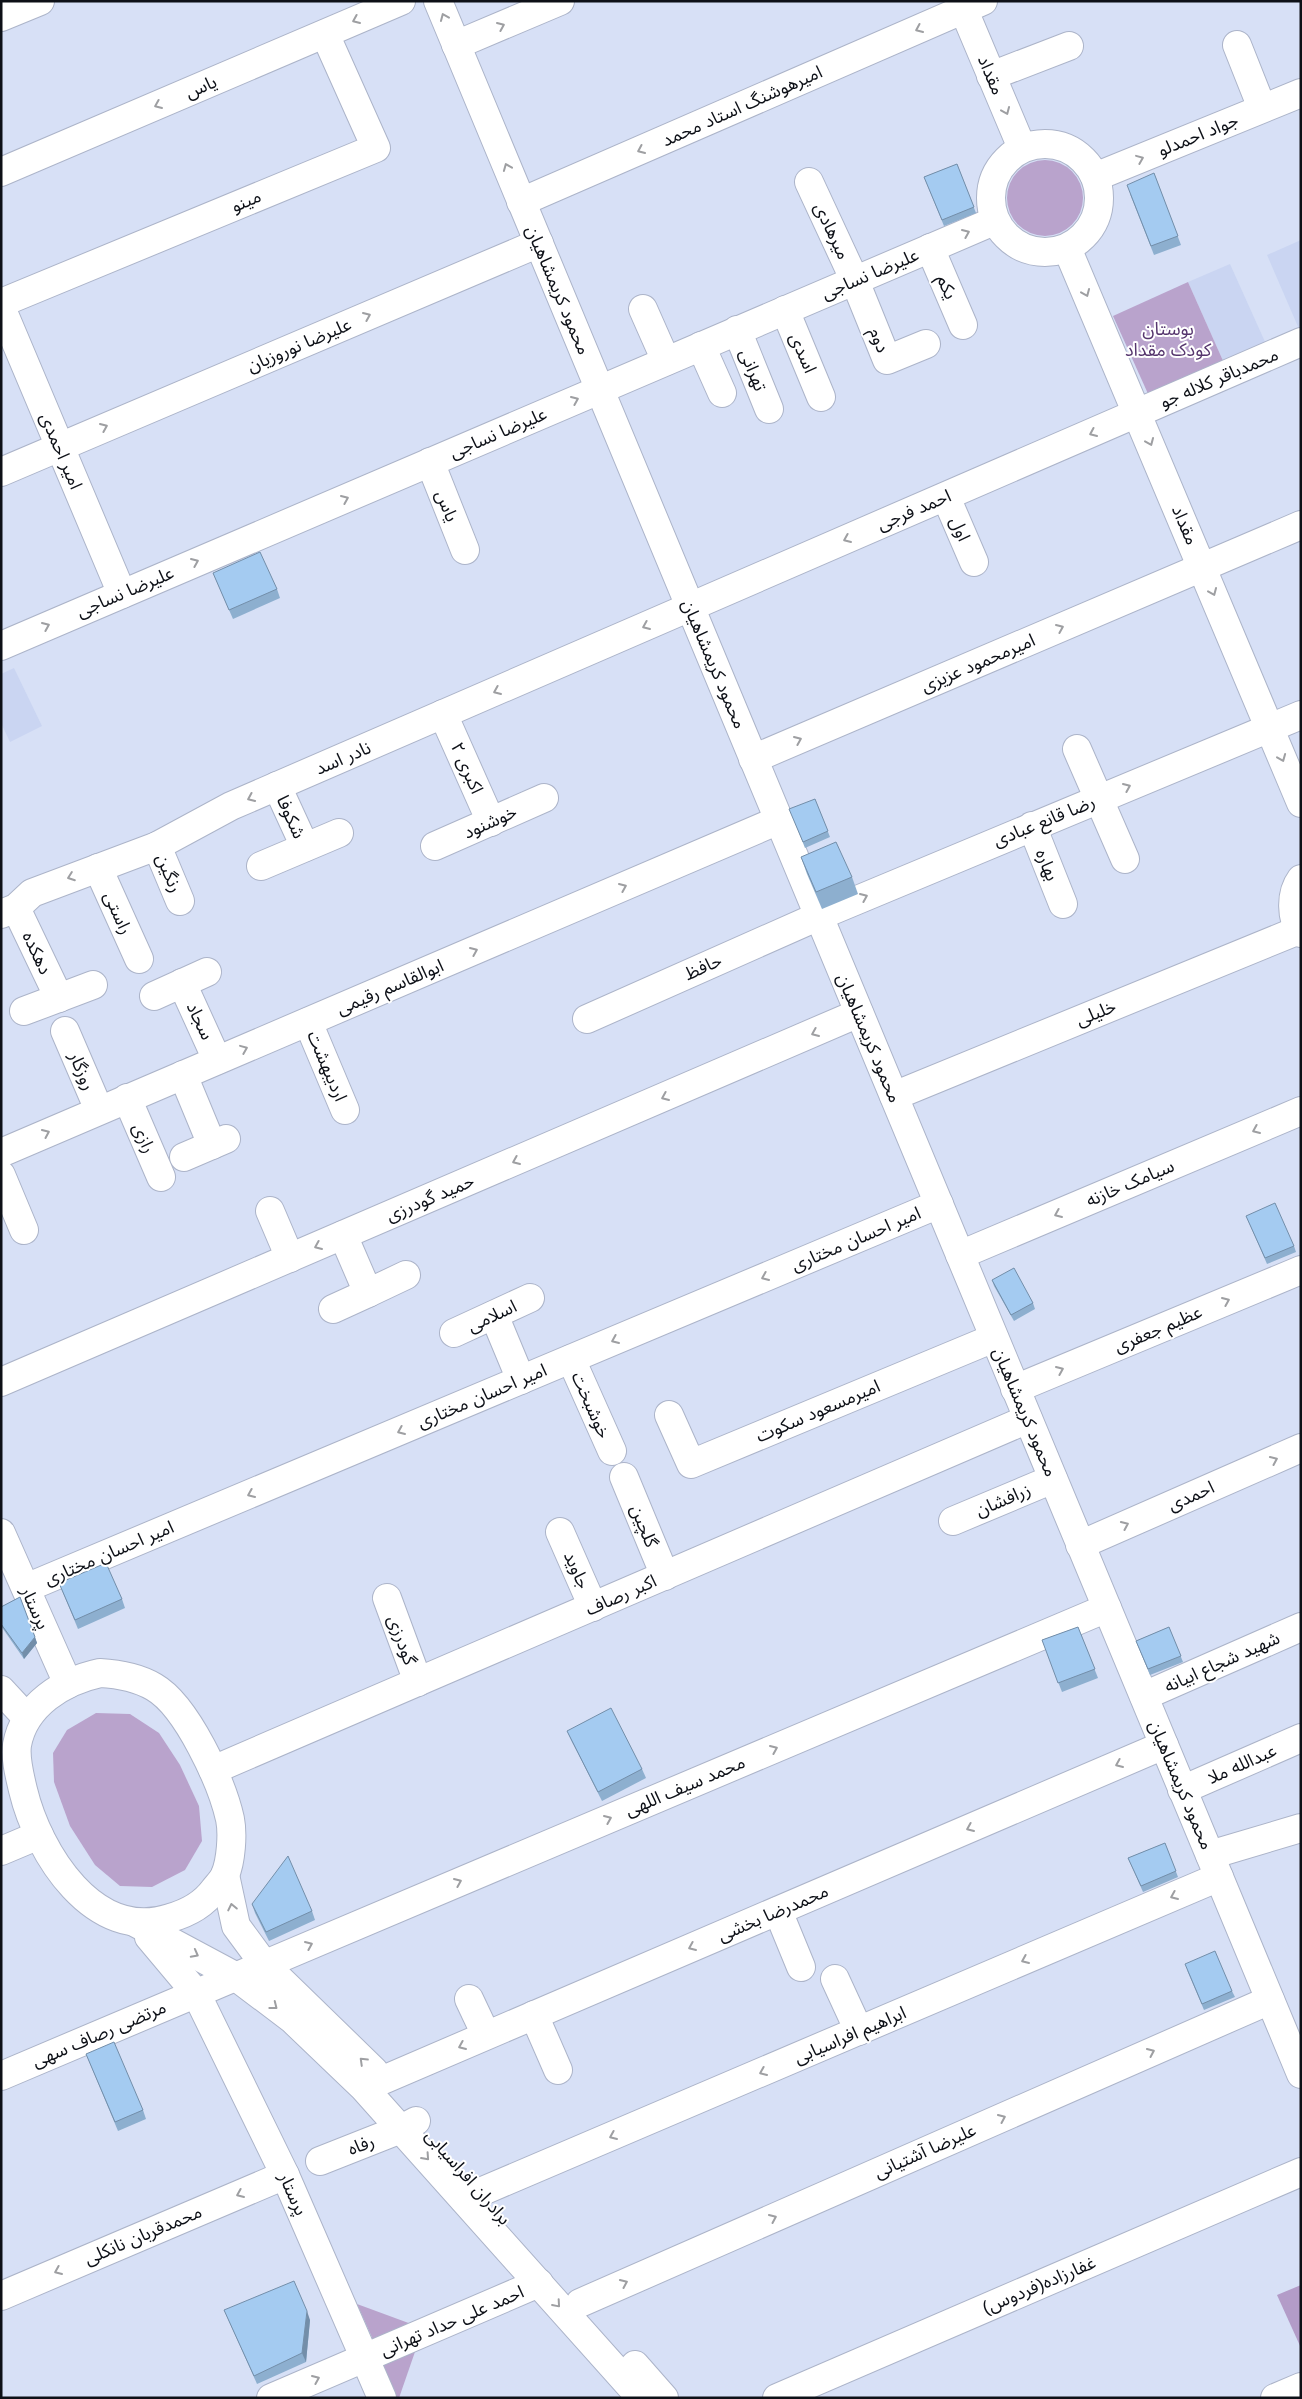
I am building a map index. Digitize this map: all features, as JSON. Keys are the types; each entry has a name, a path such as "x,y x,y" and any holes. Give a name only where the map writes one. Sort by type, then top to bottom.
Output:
{"street":[{"path":"1,18 40,1"},
{"name":"یاس","path":"1,172 401,1"},
{"name":"محمود کریمشاهیان","path":"438,1 1270,2000 1291,2022 1301,2074"},
{"path":"456,45 560,1"},
{"name":"مقداد","path":"969,4 992,76 1022,148"},
{"name":"امیرهوشنگ استاد محمد","path":"522,202 969,4"},
{"name":"مینو","path":"1,303 376,148 325,34"},
{"path":"1237,45 1262,108"},
{"path":"992,76 1069,46"},
{"name":"جواد احمدلو","path":"1095,177 1301,93"},
{"path":"1039,144 1056,145 1073,151 1086,162 1095,177 1099,194 1098,210 1092,226 1081,239 1067,248 1051,252 1034,252 1018,246 1004,235 994,221 990,204 991,187 997,171 1008,158 1022,148 1039,144"},
{"name":"میرهادی","path":"809,182 855,281"},
{"name":"علیرضا نساجی","path":"1,646 994,221"},
{"name":"علیرضا نوروزیان","path":"1,472 539,242"},
{"name":"یکم","path":"930,248 963,325"},
{"name":"مقداد","path":"1067,248 1301,803"},
{"name":"دوم","path":"855,281 887,360 926,344"},
{"name":"امیر احمدی","path":"1,307 122,594"},
{"path":"643,309 666,361"},
{"name":"اسدی","path":"785,310 821,397"},
{"name":"تهرانی","path":"737,330 769,409"},
{"name":"محمدباقر کلاله جو","path":"1138,413 1301,342"},
{"path":"701,346 722,393"},
{"name":"احمد فرجی","path":"690,607 1138,413"},
{"name":"یاس","path":"430,462 465,550"},
{"name":"اول","path":"946,497 974,562"},
{"name":"امیرمحمود عزیزی","path":"754,759 1301,525"},
{"name":"نادر اسد","path":"9,911 32,892 157,846 231,806 690,607"},
{"name":"اکبری ۲","path":"443,714 491,822"},
{"path":"1270,728 1301,715"},
{"name":"رضا قانع عبادی","path":"819,916 1270,728"},
{"path":"1077,749 1125,859"},
{"name":"شکوفا","path":"277,786 305,847"},
{"name":"خوشنود","path":"435,846 544,798"},
{"name":"ابوالقاسم رقیمی","path":"1,1153 779,820"},
{"name":"بهاره","path":"1032,826 1063,904"},
{"name":"شکوفا","path":"261,866 339,833"},
{"name":"رنگین","path":"157,846 180,900"},
{"name":"راستی","path":"98,868 139,959"},
{"path":"1300,932 1293,914 1293,898 1301,879"},
{"name":"دهکده","path":"9,911 59,998"},
{"name":"حافظ","path":"587,1019 819,916"},
{"name":"خلیلی","path":"894,1096 1300,932"},
{"name":"سجاد","path":"154,996 207,972"},
{"name":"سجاد","path":"182,983 217,1060"},
{"path":"24,1011 93,985"},
{"name":"حمید گودرزی","path":"1,1382 859,1013"},
{"name":"اردیبهشت","path":"308,1022 345,1110"},
{"name":"روزگار","path":"66,1031 98,1110"},
{"path":"183,1075 219,1142 184,1157"},
{"name":"رازی","path":"127,1098 161,1177"},
{"name":"سیامک خازنه","path":"960,1255 1301,1111"},
{"path":"1,1175 24,1230"},
{"name":"امیر احسان مختاری","path":"26,1588 939,1204"},
{"path":"270,1211 290,1258"},
{"path":"343,1235 368,1293"},
{"name":"عظیم جعفری","path":"1015,1389 1301,1270"},
{"path":"333,1309 406,1275"},
{"name":"اسلامی","path":"454,1333 530,1298"},
{"path":"494,1315 521,1380"},
{"name":"امیرمسعود سکوت","path":"669,1416 691,1464 994,1338"},
{"name":"خوشبخت","path":"571,1359 612,1452"},
{"name":"اکبر رصاف","path":"213,1770 1028,1420"},
{"name":"احمدی","path":"1080,1544 1301,1448"},
{"name":"گلچین","path":"624,1476 665,1576"},
{"name":"زرافشان","path":"953,1521 1053,1479"},
{"name":"جاوید","path":"560,1532 593,1607"},
{"name":"پرستار","path":"1,1533 68,1684"},
{"name":"گودرزی","path":"386,1598 418,1682"},
{"name":"محمد سیف اللهی","path":"235,1976 1107,1608"},
{"name":"شهید شجاع ابیانه","path":"1144,1696 1301,1627"},
{"path":"100,1673 122,1674 155,1687 185,1718 213,1770 230,1820 230,1850 225,1875 208,1897 187,1913 163,1921 136,1923 113,1917 93,1905 62,1876 39,1834 26,1800 19,1772 17,1746 27,1718 46,1697 68,1684 82,1677 100,1673"},
{"path":"1,1690 27,1718"},
{"name":"عبدالله ملا","path":"1182,1790 1301,1738"},
{"name":"محمدرضا بخشی","path":"383,2080 1164,1745"},
{"name":"ابراهیم افراسیابی","path":"472,2196 859,2031 1214,1866 1301,1828"},
{"path":"1,1851 39,1834"},
{"name":"برادران افراسیابی","path":"225,1875 236,1926 264,1964 383,2080 409,2124"},
{"path":"778,1911 801,1966"},
{"name":"پرستار","path":"136,1923 171,1960 196,1993 285,2175 382,2398"},
{"name":"برادران افراسیابی","path":"136,1923 235,1976 292,2020 364,2088 409,2124 472,2196 539,2283 641,2398"},
{"name":"مرتضی رصاف سهی","path":"1,2076 235,1976"},
{"path":"835,1979 859,2031"},
{"path":"469,2000 486,2036"},
{"name":"علیرضا آشتیانی","path":"580,2303 1270,2000"},
{"path":"534,2015 558,2070"},
{"name":"رفاه","path":"320,2161 409,2124"},
{"name":"غفارزاده(فردوس)","path":"777,2398 1301,2172"},
{"name":"محمدقربان نانکلی","path":"1,2296 285,2175"},
{"name":"برادران افراسیابی","path":"472,2196 580,2303 664,2398"},
{"name":"احمد علی حداد تهرانی","path":"271,2398 539,2283"},
{"path":"1275,2398 1301,2387"}],"shaded area":[{"path":"1301,240 1301,328 1299,329 1267,255"},
{"path":"1230,264 1266,344 1224,363 1188,282"},
{"path":"14,668 42,726 10,742 1,723 1,674"},
{"path":"1301,2285 1301,2348 1277,2295"}],"green space":[{"path":"1045,160 1060,163 1072,171 1080,183 1083,198 1080,213 1072,225 1060,233 1045,236 1030,233 1018,225 1010,213 1007,198 1010,183 1018,171 1030,163"},
{"name":"بوستان کودک مقداد","path":"1188,282 1224,363 1149,396 1113,316"},
{"path":"96,1713 130,1714 159,1733 180,1765 199,1806 202,1841 185,1870 152,1887 120,1886 95,1865 70,1826 54,1782 53,1753 67,1730"},
{"path":"357,2304 414,2325 374,2342"},
{"path":"417,2346 399,2398 391,2398 376,2363"}],"building":[{"path":"957,164 974,207 942,220 924,177"},
{"path":"1154,173 1178,236 1151,246 1127,185"},
{"path":"260,552 277,589 229,610 213,573"},
{"path":"815,799 828,831 803,842 789,809"},
{"path":"836,842 852,877 816,892 801,857"},
{"path":"1275,1203 1294,1246 1265,1258 1246,1216"},
{"path":"1014,1268 1033,1303 1011,1315 992,1280"},
{"path":"106,1563 122,1599 75,1620 59,1583"},
{"path":"20,1597 35,1637 22,1653 1,1624 1,1607"},
{"path":"1078,1627 1095,1669 1058,1683 1042,1640"},
{"path":"1169,1627 1181,1656 1148,1669 1136,1641"},
{"path":"611,1708 642,1769 598,1792 567,1731"},
{"path":"1165,1843 1176,1871 1141,1886 1128,1858"},
{"path":"288,1856 312,1911 266,1932 252,1904"},
{"path":"1215,1951 1232,1991 1202,2004 1185,1964"},
{"path":"114,2042 143,2110 115,2122 86,2054"},
{"path":"294,2281 307,2311 302,2353 254,2376 224,2310"}]}
